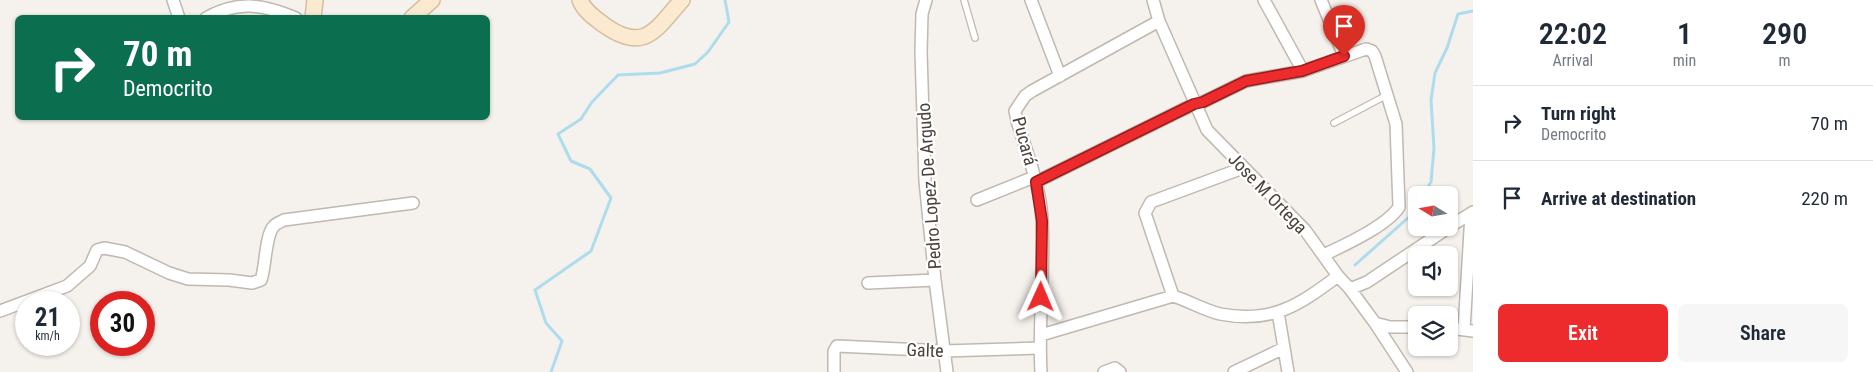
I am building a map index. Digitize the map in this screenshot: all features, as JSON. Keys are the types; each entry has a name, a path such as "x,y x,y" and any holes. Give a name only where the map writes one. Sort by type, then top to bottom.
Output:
{"street":[{"path":"173,0 178,15"},
{"path":"312,15 315,0"},
{"path":"415,15 432,0"},
{"path":"580,0 585,9 611,29 626,36 638,38 653,34 682,0"},
{"name":"Pedro Lopez De Argudo","path":"926,0 922,14 925,181 947,372"},
{"path":"1031,0 1060,76"},
{"name":"Jose M Ortega","path":"1153,0 1159,21 1207,130 1305,230 1375,323 1407,372"},
{"path":"1264,0 1302,71"},
{"path":"1321,0 1344,56"},
{"path":"209,15 215,9 226,4 240,1 262,3 289,15"},
{"name":"Pucará","path":"1041,372 1042,221 1035,180 1015,111 1025,96 1159,21"},
{"path":"977,200 1035,180 1246,81 1302,71 1366,49 1372,50 1396,124 1399,207 1394,214 1357,238 1324,255"},
{"path":"1173,296 1145,213 1146,208 1151,202 1243,168"},
{"path":"0,311 67,286 90,266 97,250 104,248 126,252 188,280 229,280 252,283 261,280 265,269 269,233 274,225 284,220 414,203"},
{"path":"1458,221 1472,213"},
{"path":"1469,330 1472,213"},
{"path":"1350,289 1367,282 1435,236"},
{"path":"1041,335 1173,296 1220,314 1258,317 1278,312 1306,300 1338,276"},
{"path":"868,283 935,280"},
{"path":"1278,312 1288,372"},
{"path":"1375,323 1390,327 1408,327"},
{"name":"Galte","path":"834,372 834,351 837,346 944,351 1040,348"},
{"path":"1234,372 1284,348"},
{"path":"1104,372 1115,368 1120,372"}],"lane":[{"path":"964,0 974,38"},
{"path":"1334,123 1387,96"}],"waterway":[{"path":"551,372 562,341 546,323 535,290 591,251 611,198 590,169 571,161 558,134 581,119 592,102 618,75 660,73 695,64 708,52 729,22 725,0"},
{"path":"1428,186 1431,182 1434,148 1431,100 1435,73 1447,48 1458,14 1473,11"},
{"path":"1355,265 1408,218"}],"route":[{"path":"1041,297 1042,221 1036,182 1194,104 1203,102 1246,81 1302,71 1344,56"}]}
